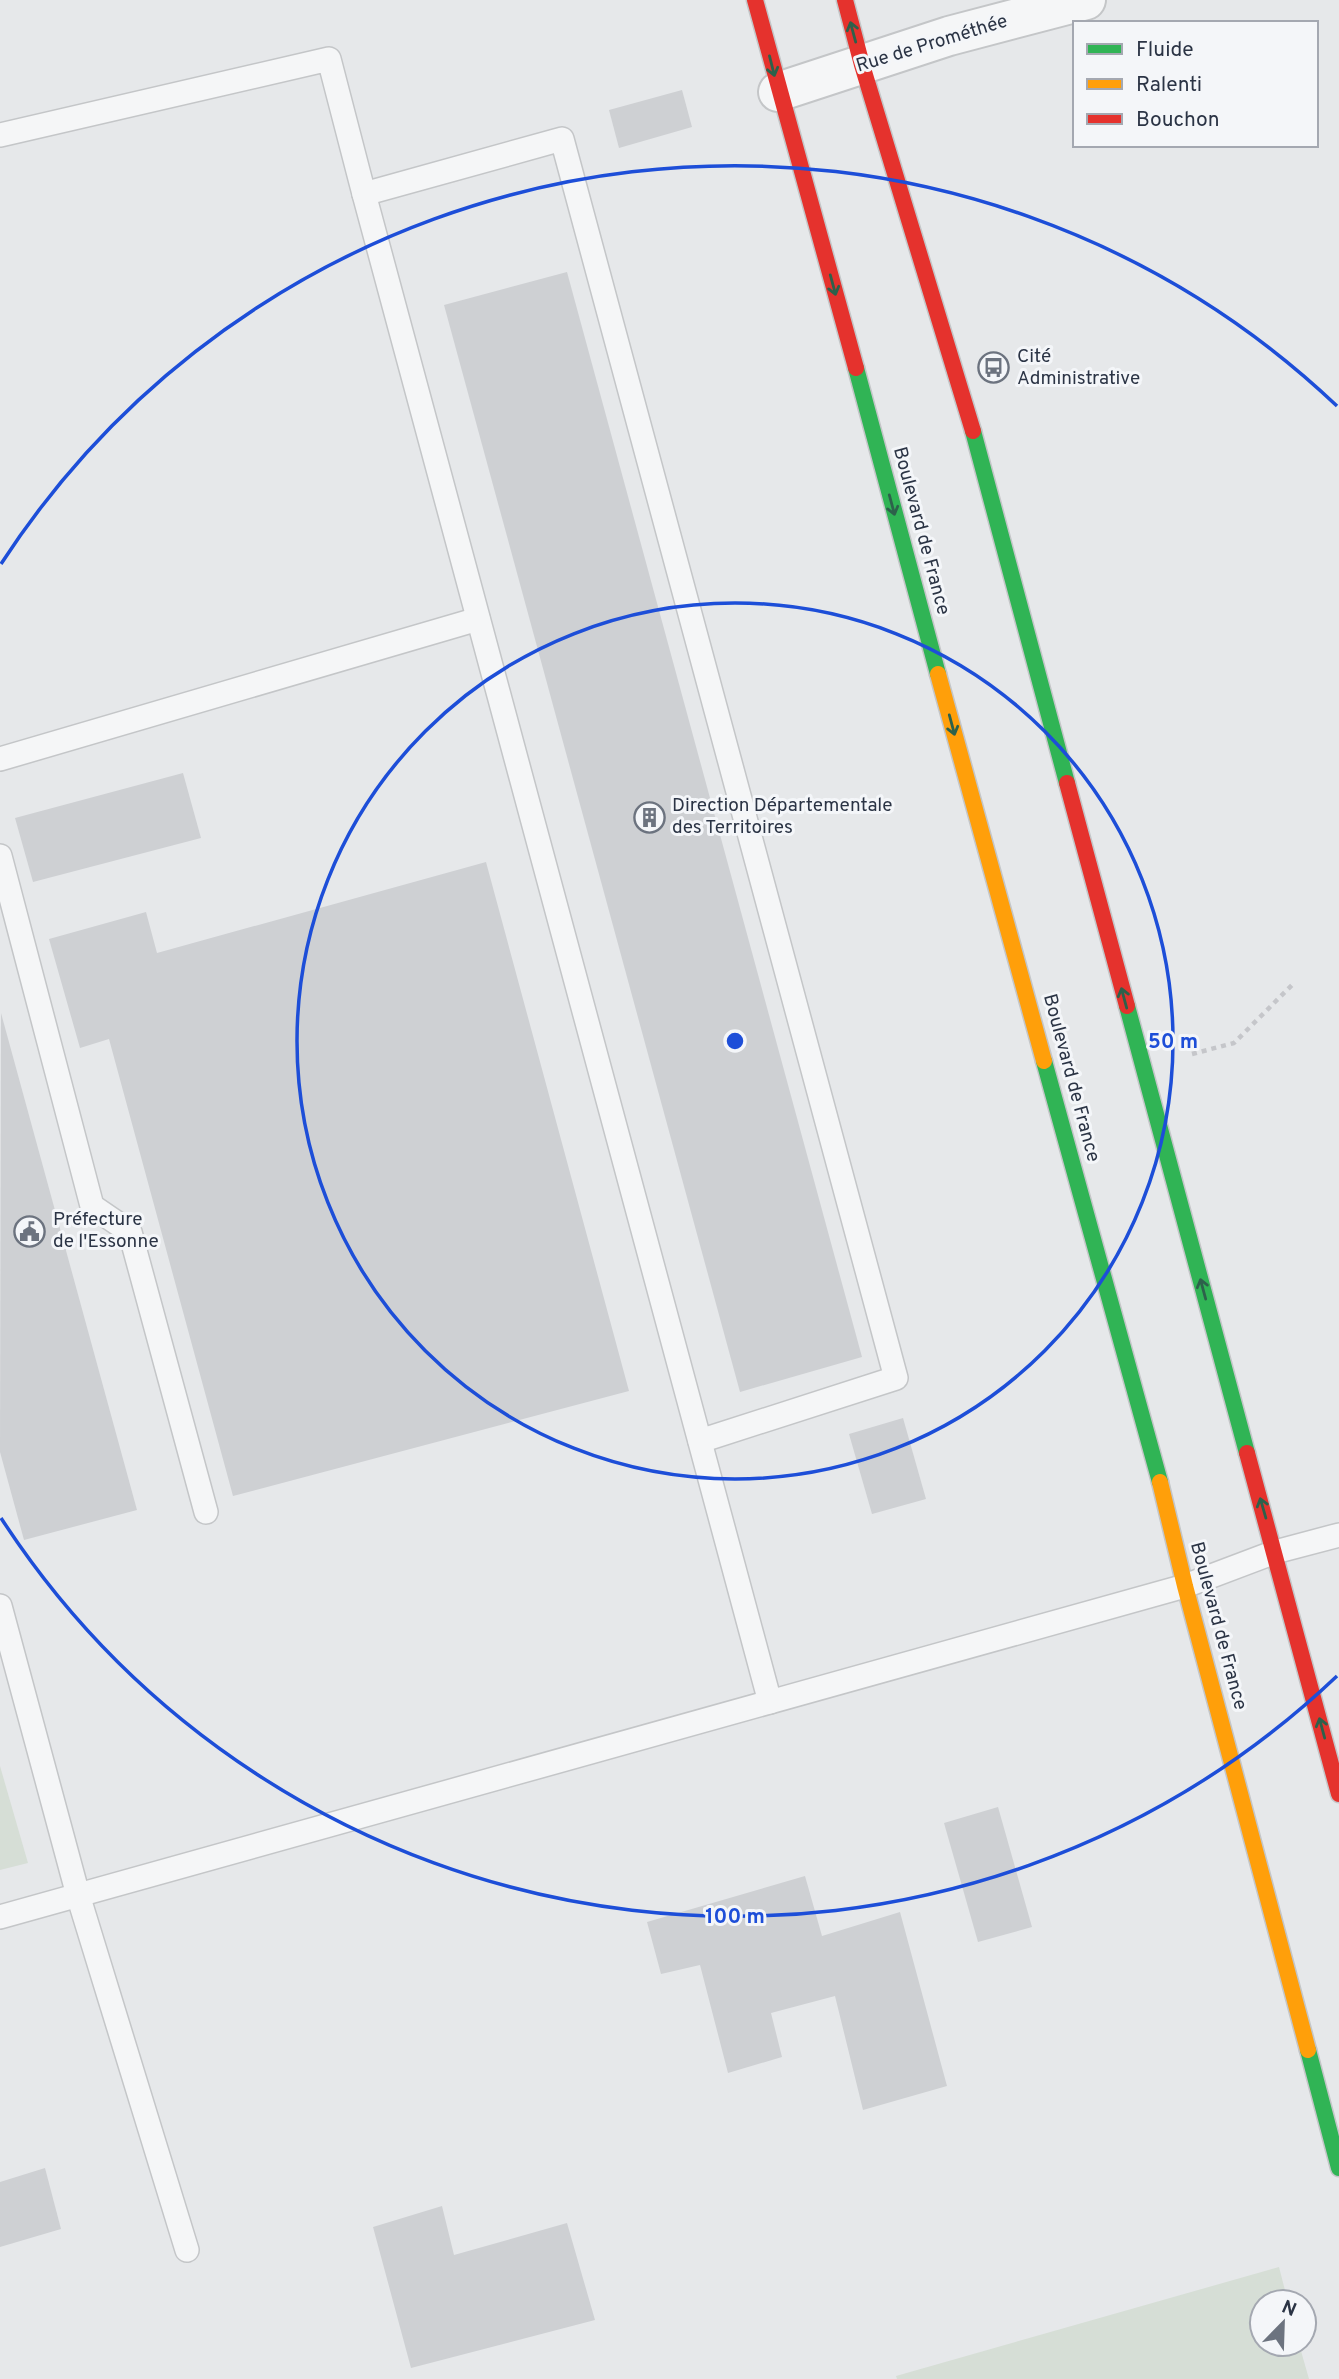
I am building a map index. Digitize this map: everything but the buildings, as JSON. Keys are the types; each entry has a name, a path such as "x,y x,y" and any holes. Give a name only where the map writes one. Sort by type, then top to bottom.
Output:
{"main road":[{"name":"Boulevard de France","path":"755,0 1156,1466 1185,1586 1339,2168"},
{"path":"845,0 862,65 973,433 1339,1794"}],"street":[{"name":"Rue de Prométhée","path":"778,92 949,36 1086,0"}],"lane":[{"path":"0,135 329,59 770,1702"},
{"path":"364,194 562,139 896,1378 700,1441"},
{"path":"0,759 478,619"},
{"path":"0,856 92,1206 130,1232 206,1512"},
{"path":"0,1917 1185,1586 1275,1552 1339,1535"},
{"path":"0,1606 78,1895 187,2250"}],"path":[{"path":"1197,1053 1234,1043 1294,983"}],"shaded area":[{"path":"0,1766 28,1863 0,1870"},
{"path":"1279,2267 1284,2288 1248,2288 1248,2358 1303,2358 1309,2379 897,2379 896,2376"}],"traffic: fast":[{"path":"856,368 938,674"},
{"path":"973,431 1067,783"},
{"path":"1127,1006 1247,1453"},
{"path":"1044,1061 1160,1482"},
{"path":"1308,2050 1339,2168"}],"traffic: slow":[{"path":"938,674 1044,1061"},
{"path":"1160,1482 1308,2050"}],"traffic: jam":[{"path":"755,0 856,368"},
{"path":"845,0 862,65 973,431"},
{"path":"1067,783 1127,1006"},
{"path":"1247,1453 1339,1794"}],"place":[{"name":"Cité Administrative","path":"994,368"},
{"name":"Direction Départementale des Territoires","path":"649,817"},
{"name":"Préfecture de l'Essonne","path":"30,1231"}]}
